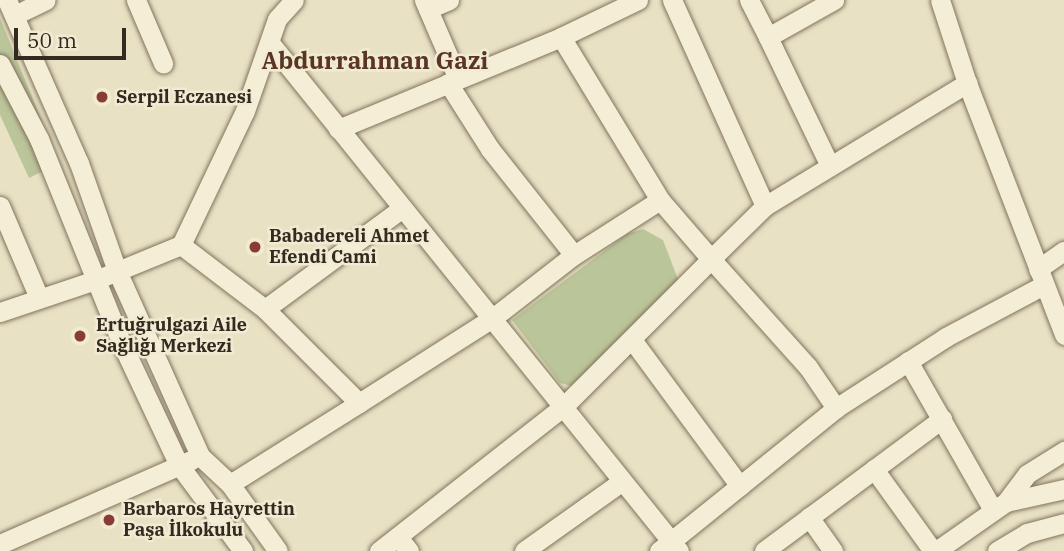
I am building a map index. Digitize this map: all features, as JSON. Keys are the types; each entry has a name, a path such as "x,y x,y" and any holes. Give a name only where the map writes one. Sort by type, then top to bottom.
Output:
{"street":[{"path":"46,0 11,7 79,163 117,271 200,456 230,484 278,551"},
{"path":"136,0 163,63"},
{"path":"449,0 426,4 453,81 490,149 574,254"},
{"path":"338,129 561,37 638,0"},
{"path":"672,0 765,206"},
{"path":"749,0 831,166"},
{"path":"768,37 834,0"},
{"path":"940,0 967,83 1064,335"},
{"path":"0,312 99,279 181,245 245,111 276,19 292,1"},
{"path":"561,37 660,200 808,366 836,408"},
{"path":"270,43 401,209 494,317 670,548 740,486 836,408 1041,277 1064,251"},
{"path":"0,64 39,139 99,279 121,342 179,465 243,551"},
{"path":"379,551 404,544 564,407 633,341 765,206 967,83"},
{"path":"230,484 494,317 574,254 660,200"},
{"path":"0,206 39,299"},
{"path":"265,309 401,209"},
{"path":"181,245 265,309 359,403"},
{"path":"633,341 740,486"},
{"path":"908,361 999,506"},
{"path":"765,551 942,419"},
{"path":"874,469 934,551 999,506 1027,474 1064,451"},
{"path":"0,544 200,456"},
{"path":"524,551 621,482"},
{"path":"999,506 1064,489"},
{"path":"809,516 833,551"},
{"path":"997,551 1027,533 1062,525"}],"green space":[{"path":"0,18 59,163 29,178 0,115"},
{"path":"643,229 663,240 679,282 571,386 560,383 512,320 627,234"}],"place":[{"name":"Serpil Eczanesi","path":"102,97"},
{"name":"Babadereli Ahmet Efendi Cami","path":"255,247"},
{"name":"Ertuğrulgazi Aile Sağlığı Merkezi","path":"80,336"},
{"name":"Barbaros Hayrettin Paşa İlkokulu","path":"109,520"}],"district":[{"name":"Abdurrahman Gazi","path":"375,61"}]}
